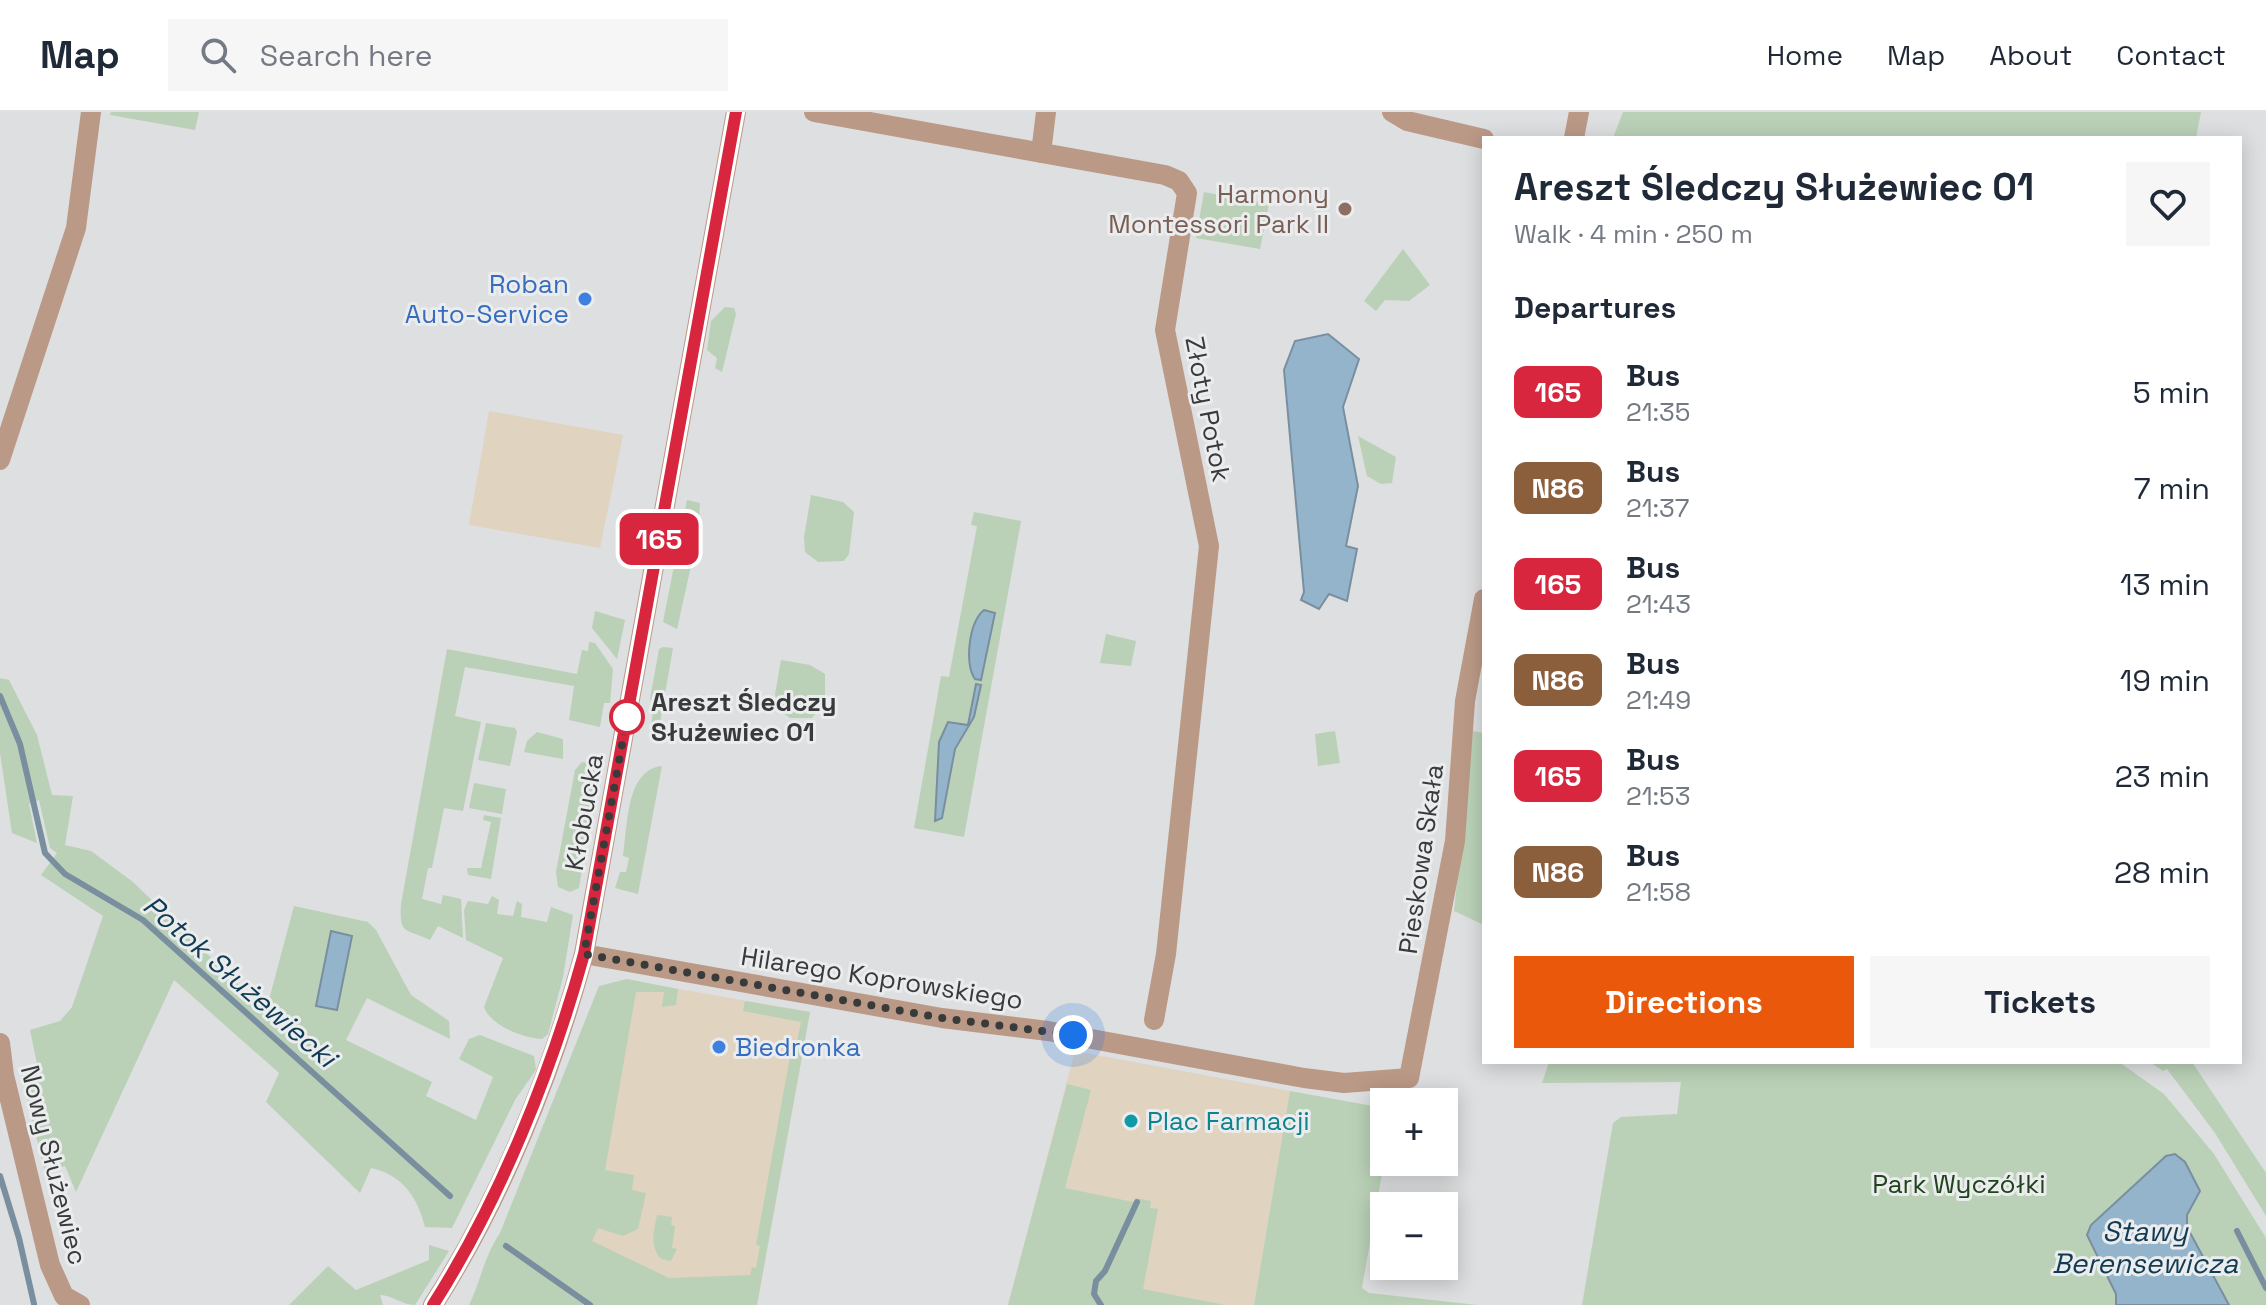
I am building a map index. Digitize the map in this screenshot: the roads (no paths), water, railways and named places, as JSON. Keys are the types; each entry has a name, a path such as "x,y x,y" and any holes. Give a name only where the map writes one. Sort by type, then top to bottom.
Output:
{"street":[{"path":"0,460 76,228 91,112"},
{"name":"Kłobucka","path":"433,1305 500,1178 524,1124 553,1056 584,954 736,112"},
{"name":"Złoty Potok","path":"814,112 892,119 1041,153 1172,177 1184,187 1188,200 1165,330 1209,546 1166,954 1154,1020"},
{"path":"1041,153 1046,112"},
{"path":"1392,112 1429,127 1482,139"},
{"path":"1574,136 1579,112"},
{"name":"Pieskowa Skała","path":"1409,1078 1455,841 1465,701 1482,610"},
{"name":"Hilarego Koprowskiego","path":"584,954 942,1018 1048,1031 1304,1078 1344,1083 1409,1078"},
{"name":"Nowy Służewiec","path":"0,1043 4,1075 50,1265 72,1301"}],"water":[{"path":"1328,334 1359,359 1343,407 1358,486 1346,546 1357,549 1347,601 1329,594 1319,609 1301,600 1304,592 1284,370 1295,341"},
{"path":"984,610 995,613 981,680 975,679 969,654 975,624"},
{"path":"976,684 981,685 974,717 955,749 942,818 935,821 939,742 948,722 968,725"},
{"path":"331,931 352,936 337,1010 316,1006"},
{"name":"Stawy Berensewicza","path":"2175,1154 2185,1162 2200,1191 2187,1215 2187,1227 2229,1305 2116,1305 2116,1294 2087,1235 2091,1225 2166,1156"}],"waterway":[{"name":"Potok Służewiecki","path":"0,696 20,744 45,853 65,874 143,920 450,1196"},
{"path":"0,1176 19,1238 34,1304"},
{"path":"1101,1305 1094,1294 1096,1281 1105,1271 1137,1202"},
{"name":"Potok Służewiecki","path":"2237,1231 2266,1288"},
{"name":"Potok Służewiecki","path":"506,1246 590,1305"}],"place":[{"name":"Harmony Montessori Park II","path":"1345,209"},
{"name":"Roban Auto-Service","path":"585,299"},
{"name":"Areszt Śledczy Służewiec 01","path":"627,717"},
{"name":"Biedronka","path":"719,1047"},
{"name":"Plac Farmacji","path":"1131,1121"}],"park label":[{"name":"Park Wyczółki","path":"1959,1184"}]}
